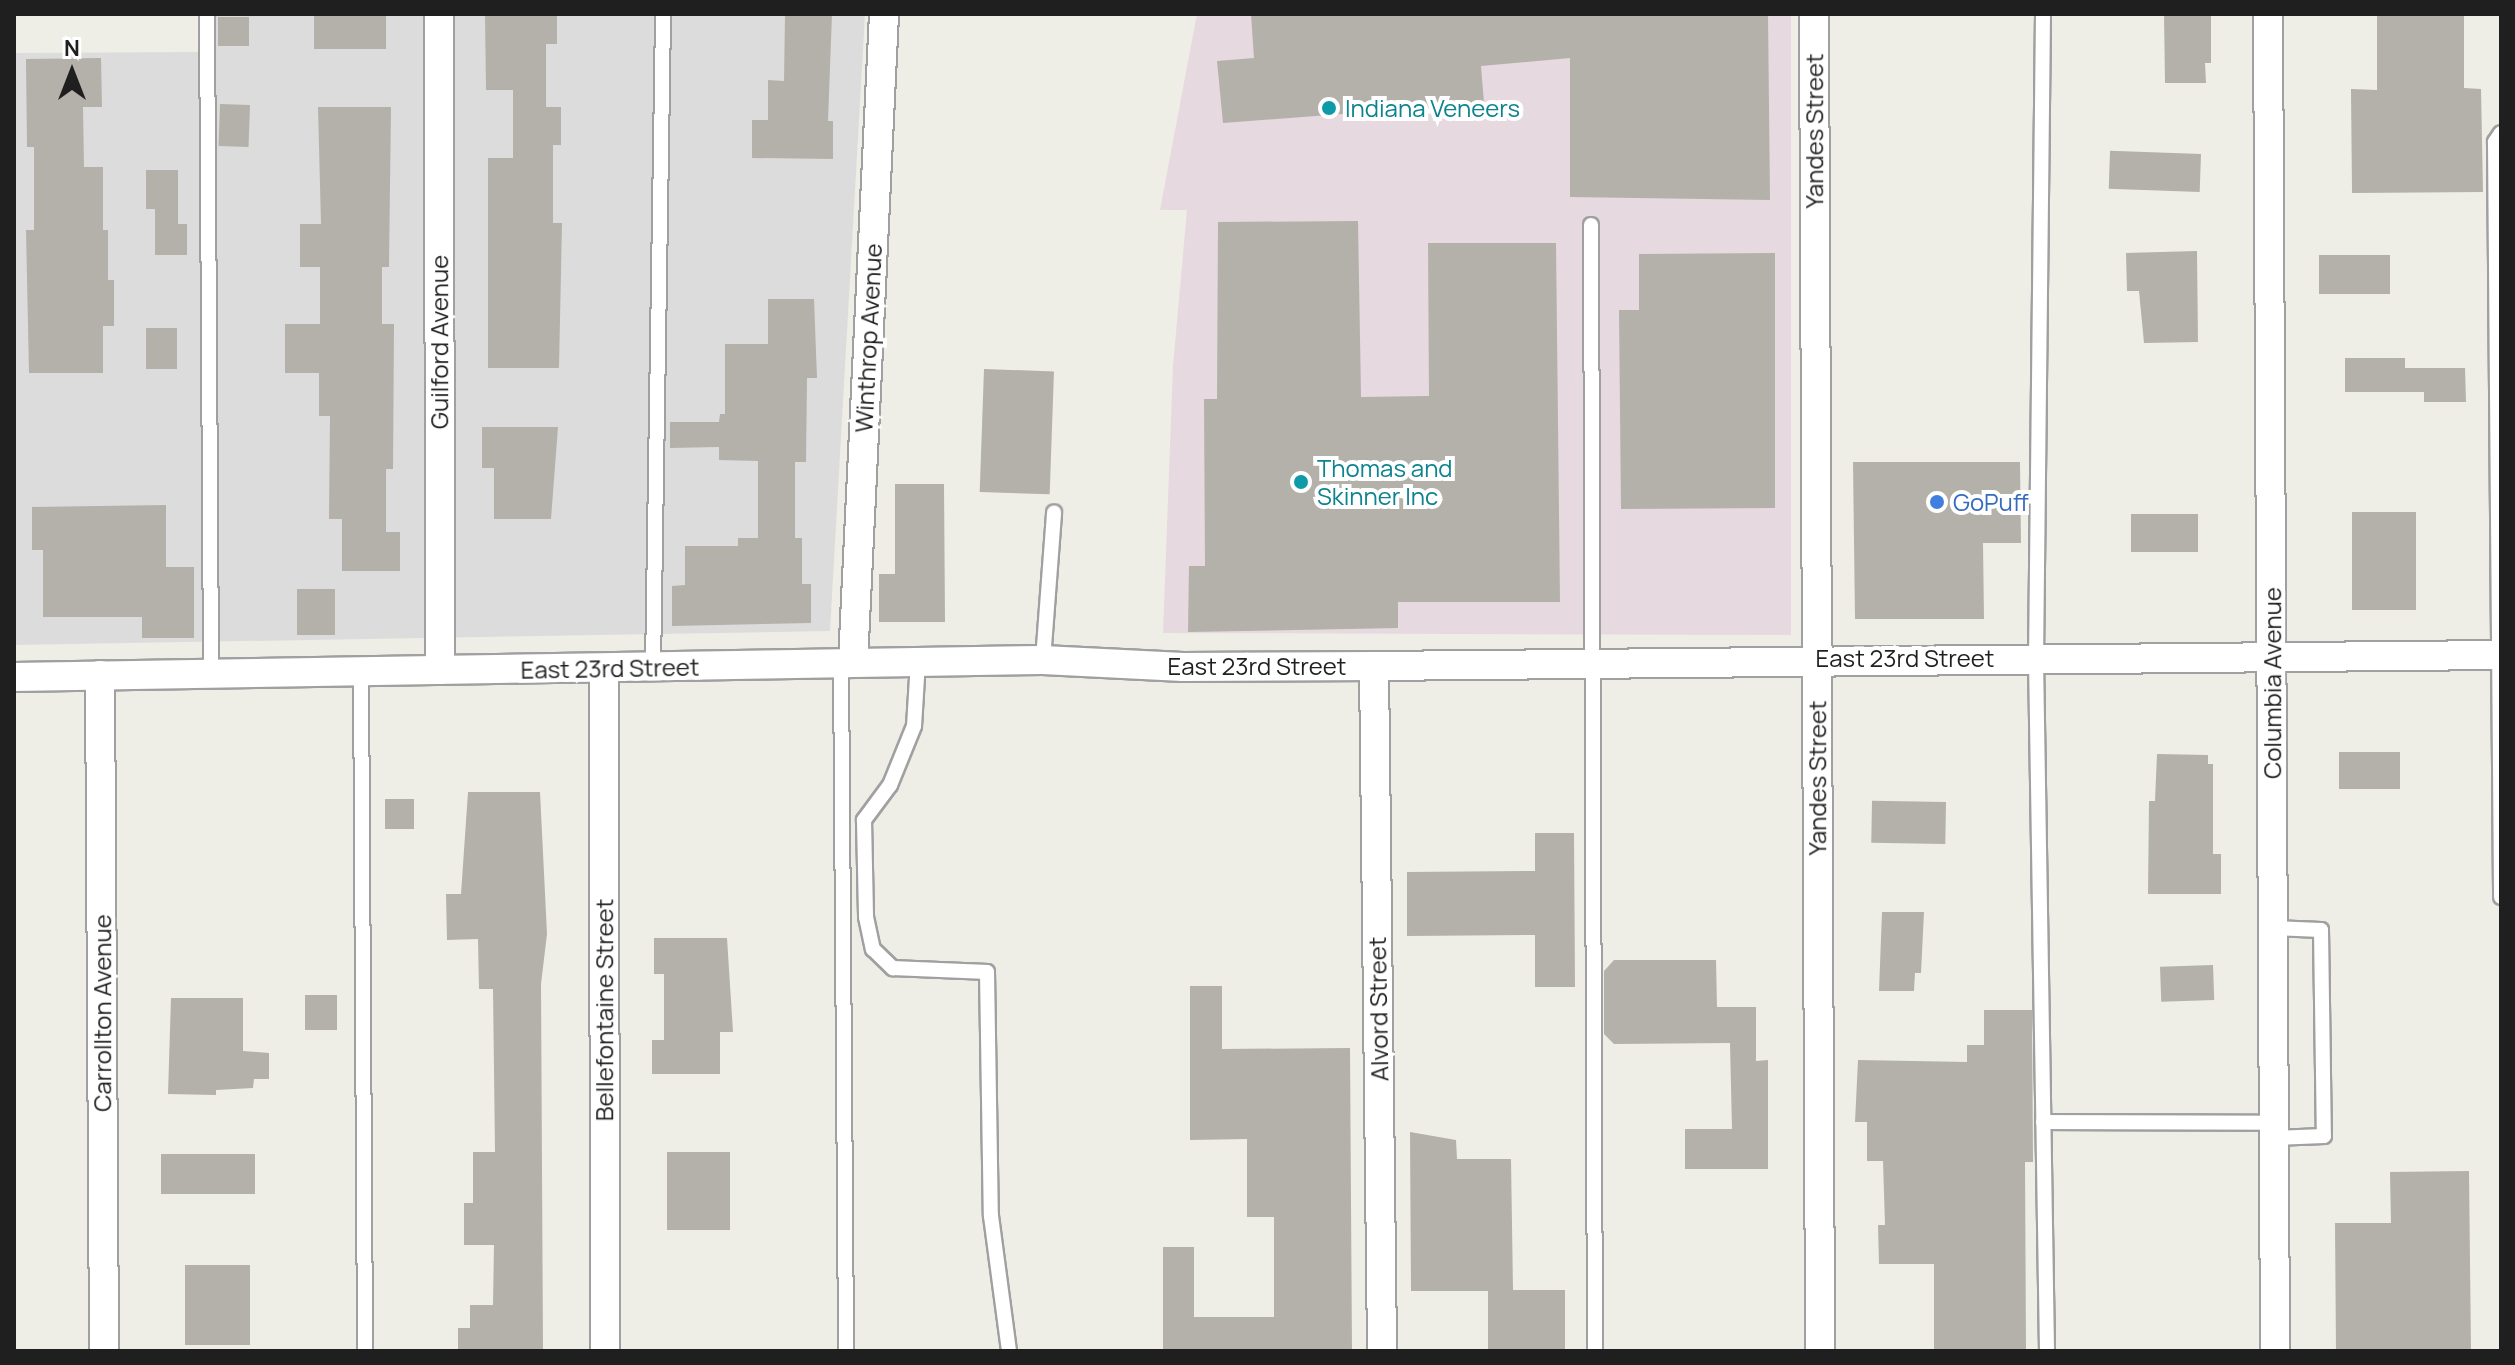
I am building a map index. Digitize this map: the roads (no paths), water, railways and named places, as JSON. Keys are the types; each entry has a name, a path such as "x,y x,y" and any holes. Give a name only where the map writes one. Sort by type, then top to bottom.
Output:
{"street":[{"name":"Guilford Avenue","path":"439,14 440,670"},
{"name":"Winthrop Avenue","path":"847,662 884,14"},
{"name":"Yandes Street","path":"1814,14 1820,1351"},
{"name":"Columbia Avenue","path":"2268,14 2275,1351"},
{"name":"East 23rd Street","path":"14,677 604,670 918,661 1043,660 1183,667 1817,658 2500,655"},
{"name":"Alvord Street","path":"1374,666 1382,1351"},
{"name":"Bellefontaine Street","path":"604,670 605,1351"},
{"name":"Carrollton Avenue","path":"100,675 104,1351"}],"lane":[{"path":"207,14 211,673"},
{"path":"653,668 663,14"},
{"path":"2043,14 2036,658 2047,1351"},
{"path":"2501,133 2495,142 2501,897"},
{"path":"1591,225 1595,1351"},
{"path":"1043,660 1054,512"},
{"path":"918,661 914,726 890,785 864,820 866,917 873,949 893,968 987,972 991,1216 1009,1351"},
{"path":"846,1351 847,662"},
{"path":"361,671 365,1351"},
{"path":"2043,1122 2274,1131 2324,1136 2321,930 2273,928"}],"place":[{"name":"Indiana Veneers","path":"1329,108"},
{"name":"Thomas and Skinner Inc","path":"1301,482"},
{"name":"GoPuff","path":"1937,502"}]}
